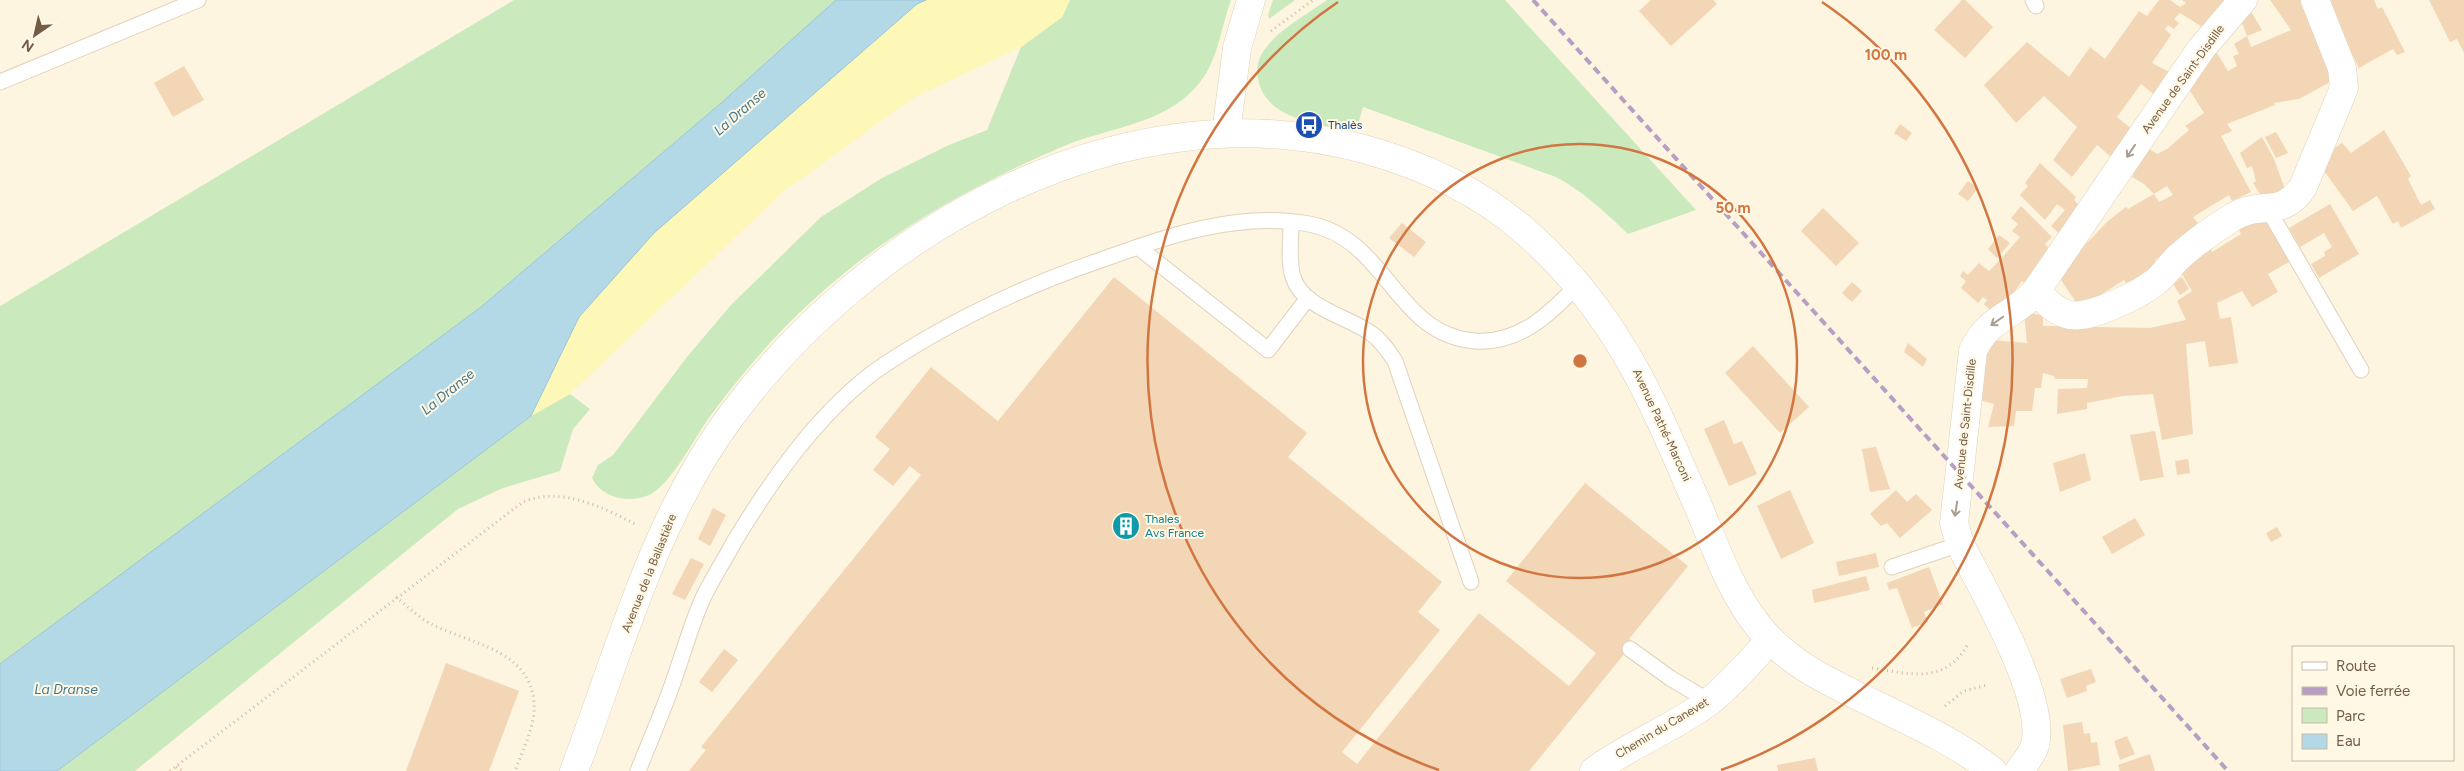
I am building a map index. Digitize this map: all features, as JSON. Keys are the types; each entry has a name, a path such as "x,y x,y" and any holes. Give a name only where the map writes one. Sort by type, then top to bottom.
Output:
{"street":[{"path":"1226,133 1238,48 1252,0"},
{"name":"Avenue de Saint-Disdille","path":"2019,771 2032,753 2036,736 2026,680 1960,544 1954,523 1973,351 1986,329 2022,304 2036,291 2201,49 2244,0"},
{"path":"2036,291 2059,311 2081,316 2092,313 2146,289 2181,254 2232,217 2243,211 2256,208 2280,208 2289,203 2303,187 2344,88 2342,68 2315,0"},
{"name":"Avenue Pathé-Marconi","path":"1226,133 1267,133 1348,145 1400,160 1436,174 1464,188 1496,208 1525,232 1578,285 1601,313 1640,374 1732,585 1748,612 1770,640 1808,670 1945,738 1992,771"},
{"name":"Avenue de la Ballastière","path":"574,771 661,537 704,456 757,383 819,316 889,259 966,211 1048,173 1091,157 1136,146 1180,137 1226,133"},
{"name":"Chemin du Canevet","path":"1594,771 1630,747 1710,701 1728,685 1770,640"}],"lane":[{"path":"0,82 198,0"},
{"path":"2268,209 2361,370"},
{"path":"638,771 708,589 768,489 828,412 885,364 947,327 1026,288 1138,247 1208,226 1264,221 1310,224 1343,237 1378,268 1418,317 1438,332 1463,340 1481,341 1516,335 1546,316 1578,285"},
{"path":"1291,223 1292,275 1295,284 1308,298 1373,334 1395,361 1471,582"},
{"path":"1138,247 1268,350 1308,298"},
{"path":"1892,567 1960,544"},
{"path":"1630,649 1670,678 1710,701"}],"path":[{"path":"1238,48 1274,29 1313,0"},
{"path":"170,771 511,510 536,497 564,496 578,500 621,517 661,537"},
{"path":"396,597 430,623 500,652 520,667 531,688 534,713 532,726 515,771"},
{"path":"1872,668 1915,674 1936,673 1955,662 1968,644"},
{"path":"1945,706 1964,691 1987,685"},
{"path":"176,767 184,771"}],"green space":[{"path":"514,0 836,0 720,104 481,307 0,664 0,306"},
{"path":"1070,0 1231,0 1218,46 1209,68 1196,87 1183,99 1152,117 1064,146 996,177 930,213 899,233 839,277 797,315 771,342 722,400 683,458 659,488 651,494 635,499 618,498 603,491 592,478 598,465 613,455 687,357 731,305 821,217 882,178 949,145 987,130 1021,47 1062,17"},
{"path":"1273,0 1295,0 1269,19 1268,15"},
{"path":"1327,0 1505,0 1696,210 1628,234 1585,196 1556,177 1363,107 1356,131 1312,123 1283,112 1272,104 1263,93 1257,74 1259,60 1274,38"},
{"path":"570,394 590,409 573,429 560,471 503,488 458,509 135,771 57,771 531,416"}],"sand":[{"path":"926,0 1070,0 1062,17 1021,47 913,98 783,192 570,394 531,416 579,317 654,233 917,4"}],"water":[{"name":"La Dranse","path":"836,0 926,0 917,4 654,233 579,317 531,416 57,771 0,771 0,664 481,307 720,104"}],"building":[{"path":"1651,0 1713,0 1717,4 1671,46 1639,11"},
{"path":"1962,0 1965,0 1993,27 1965,58 1934,30"},
{"path":"2159,0 2170,0 2180,7 2186,3 2182,0 2234,0 2207,30 2180,13 2174,19 2179,23 2174,29 2168,25 2165,29 2171,35 2152,63 2173,74 2166,74 2155,92 2158,94 2157,97 2141,84 2117,117 2135,132 2127,134 2110,156 2097,145 2072,177 2053,160 2077,127 2044,96 2016,123 1984,85 2027,42 2069,77 2090,47 2105,59 2139,11 2147,16"},
{"path":"2270,0 2309,0 2305,2 2332,81 2299,99 2274,103 2275,105 2227,124 2232,131 2221,136 2251,192 2232,201 2229,195 2193,217 2200,226 2155,260 2160,267 2130,288 2124,280 2080,308 2057,274 2108,221 2126,207 2128,209 2154,194 2144,184 2132,177 2148,148 2157,154 2167,149 2189,130 2185,126 2204,113 2187,86 2215,50 2228,71 2237,66 2233,56 2239,54 2234,44 2247,36 2251,47 2291,30","holes":["2167,186 2173,195 2159,202 2154,194"]},
{"path":"2325,0 2374,0 2378,9 2382,7 2405,52 2397,55 2393,49 2359,68"},
{"path":"2429,0 2464,0 2464,53 2457,39 2450,42"},
{"path":"2250,10 2262,30 2247,36 2240,18"},
{"path":"184,66 204,100 173,117 154,83"},
{"path":"1900,124 1912,133 1906,141 1894,133"},
{"path":"2384,130 2411,176 2408,179 2421,205 2430,200 2435,209 2401,228 2398,221 2393,224 2377,196 2353,211 2322,168 2330,151 2342,143 2351,153"},
{"path":"2276,132 2288,153 2276,158 2265,137"},
{"path":"2262,137 2274,159 2286,192 2265,202 2253,183 2256,181 2252,166 2247,168 2240,153"},
{"path":"2040,163 2076,197 2074,200 2083,210 2063,237 2051,226 2065,210 2057,204 2045,220 2020,195 2028,186 2025,183"},
{"path":"1968,181 1978,188 1968,201 1958,194"},
{"path":"2330,204 2359,254 2319,278 2311,264 2325,256 2324,252 2332,247 2324,233 2300,247 2289,228"},
{"path":"2021,206 2052,237 2045,244 2053,253 2028,286 2022,281 2013,294 1992,312 1984,304 1987,300 1983,297 1978,303 1961,288 1966,281 1960,276 1963,271 1968,275 1979,263 1989,271 2000,260 2020,237 2012,231 2018,224 2011,218"},
{"path":"1823,208 1859,243 1836,266 1801,231"},
{"path":"2262,215 2289,262 2268,274 2278,292 2252,307 2242,291 2217,303 2220,319 2231,317 2238,363 2209,367 2205,341 2186,344 2193,434 2162,440 2153,394 2123,396 2087,403 2087,409 2057,414 2058,389 2087,388 2088,379 2055,379 2054,376 2043,373 2041,388 2035,388 2032,411 2016,411 2014,426 1988,427 1994,404 1980,400 1986,349 1991,340 2027,343 2024,313 2043,315 2043,326 2150,328 2186,320 2177,301 2192,291 2179,269 2211,249 2212,252 2241,234 2238,228"},
{"path":"1402,223 1426,242 1414,257 1389,238"},
{"path":"1999,235 2010,243 1997,258 1988,249"},
{"name":"Thales Avs France","path":"1114,277 1307,433 1288,457 1442,582 1418,612 1440,630 1342,752 1357,764 1479,613 1569,686 1596,653 1506,581 1585,483 1688,566 1629,639 1634,642 1529,771 689,771 706,750 701,747 921,475 910,466 893,486 873,470 890,449 875,437 931,367 998,421"},
{"path":"2182,277 2189,289 2180,295 2173,284"},
{"path":"1852,282 1862,291 1852,302 1842,293"},
{"path":"1908,343 1927,359 1923,367 1904,352"},
{"path":"1753,346 1809,407 1780,433 1725,373"},
{"path":"1724,420 1734,444 1742,441 1757,474 1729,486 1704,429"},
{"path":"2155,431 2164,477 2140,481 2130,435"},
{"path":"1876,447 1890,489 1870,492 1862,449"},
{"path":"2085,453 2091,480 2060,492 2053,463"},
{"path":"2188,459 2190,473 2177,475 2175,461"},
{"path":"1790,490 1814,543 1781,559 1757,506"},
{"path":"1896,490 1907,502 1916,494 1932,510 1900,538 1887,523 1881,526 1870,514"},
{"path":"713,508 726,515 710,546 698,539"},
{"path":"2135,518 2145,535 2112,554 2102,537"},
{"path":"2277,527 2282,536 2271,542 2266,533"},
{"path":"1876,553 1879,567 1839,576 1836,562"},
{"path":"691,558 704,564 685,600 672,594"},
{"path":"1929,567 1943,604 1924,612 1928,622 1912,628 1897,588 1889,590 1887,583"},
{"path":"1866,576 1870,590 1814,603 1812,590"},
{"path":"724,649 738,660 712,692 699,682"},
{"path":"446,663 519,691 489,771 406,771"},
{"path":"2091,669 2096,682 2086,686 2087,691 2067,698 2060,679"},
{"path":"2082,722 2084,734 2090,733 2091,743 2097,742 2100,765 2068,771 2063,725"},
{"path":"2127,736 2135,754 2120,760 2114,741"},
{"path":"2150,754 2155,771 2120,771 2118,765"},
{"path":"1815,758 1818,771 1778,771 1777,765"}],"railway":[{"path":"1533,0 2228,771"}],"place":[{"name":"Thalès","path":"1309,125"},
{"name":"Thales Avs France","path":"1126,526"}]}
